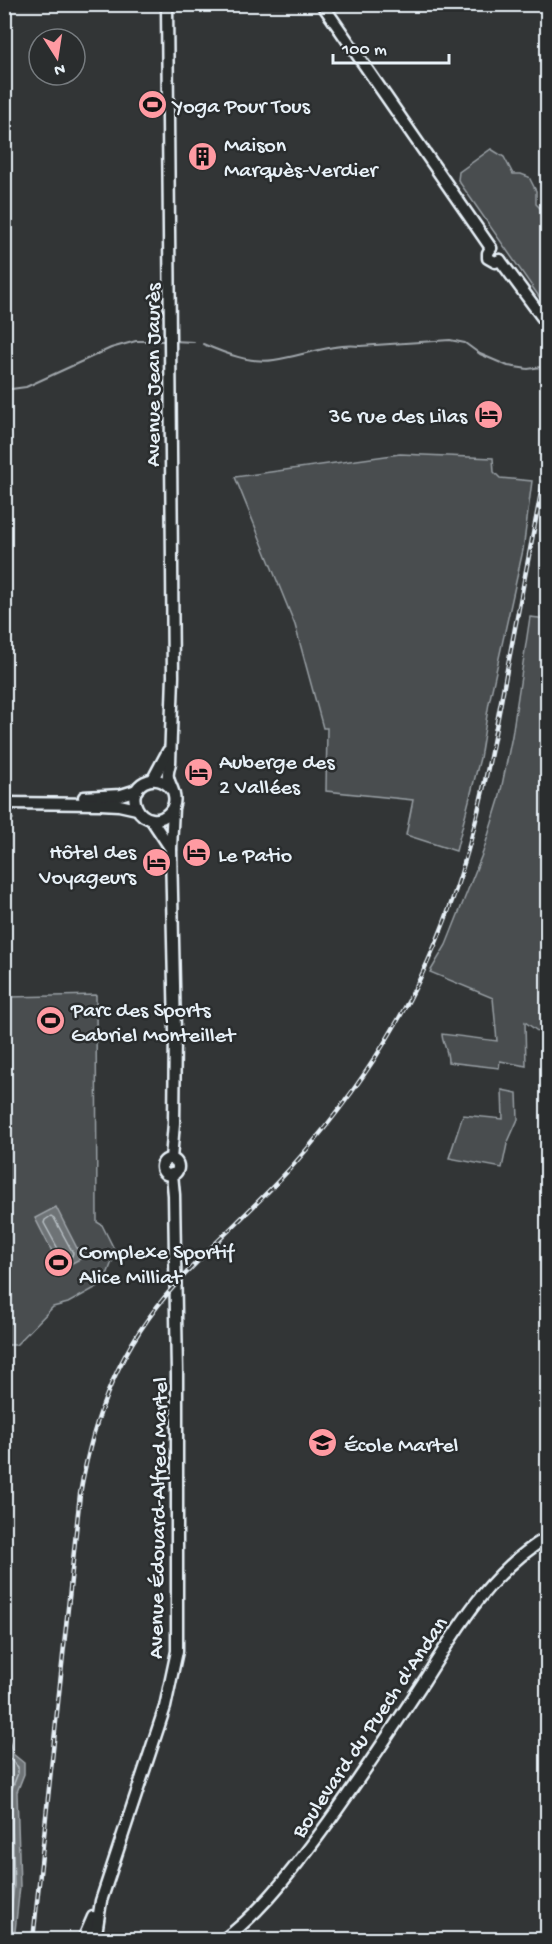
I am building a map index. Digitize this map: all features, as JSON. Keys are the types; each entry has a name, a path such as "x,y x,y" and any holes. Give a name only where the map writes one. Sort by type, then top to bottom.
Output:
{"main road":[{"name":"Avenue Jean Jaurès","path":"167,4 172,676 168,775 172,790"},
{"path":"322,4 491,248 501,251 500,260 547,327"},
{"name":"Avenue Jean Jaurès","path":"153,779 170,746"},
{"path":"4,798 121,795 137,790 145,782 153,779 164,782 172,790 174,799 171,849"},
{"path":"137,790 135,798 137,809 143,816 152,819 164,817 173,807"},
{"path":"4,803 100,804 137,809"},
{"path":"152,819 171,849"},
{"name":"Avenue Édouard-Alfred Martel","path":"83,1940 101,1901 165,1707 177,1651 174,1195 172,1174 164,1171 163,1166 171,1159 174,1123 175,1031 171,849"},
{"name":"Boulevard du Puech d'Andan","path":"223,1940 256,1912 276,1891 339,1809 481,1595 513,1562 548,1537"},
{"name":"Avenue Édouard-Alfred Martel","path":"94,1940 101,1901"}],"shaded area":[{"path":"491,149 504,157 513,174 529,177 536,191 536,204 542,210 547,223 547,308 458,180 459,172"},
{"path":"400,454 493,458 494,472 500,478 532,481 523,550 489,703 480,758 456,851 406,835 413,800 326,791 327,728 323,728 295,625 235,477"},
{"path":"530,617 548,619 547,1038 525,1022 526,1066 500,1061 499,1068 448,1062 442,1034 497,1041 493,998 430,972 446,945 483,852 499,800 512,736"},
{"name":"Parc des Sports Gabriel Monteillet","path":"4,813 13,819 9,821 10,997 96,995 97,1222 102,1225 115,1251 111,1253 113,1259 104,1283 68,1303 53,1307 16,1345 5,1345"},
{"path":"502,1090 517,1093 518,1119 507,1144 502,1168 449,1158 463,1115 503,1119"}],"water":[{"path":"56,1207 82,1258 61,1269 35,1218"},
{"path":"5,1728 13,1754 24,1763 24,1774 17,1792 20,1886 14,1940 4,1939"}],"waterway":[{"path":"203,344 238,357 265,361 338,346 450,340 465,343 480,354 508,366 528,369 541,367"},
{"path":"4,390 26,387 111,348 136,341 166,341"},
{"path":"173,341 194,342"}],"railway":[{"path":"33,1940 80,1494 102,1408 125,1356 156,1308 191,1268 281,1179 323,1129 375,1058 420,978 439,937 479,809 548,456"}],"place":[{"name":"Yoga Pour Tous","path":"152,104"},
{"name":"Maison Marquès-Verdier","path":"203,156"},
{"name":"36 rue des Lilas","path":"488,414"},
{"name":"Auberge des 2 Vallées","path":"198,773"},
{"name":"Le Patio","path":"197,853"},
{"name":"Hôtel des Voyageurs","path":"157,863"},
{"name":"Parc des Sports Gabriel Monteillet","path":"50,1021"},
{"name":"Complexe Sportif Alice Milliat","path":"58,1263"},
{"name":"École Martel","path":"323,1443"}]}
